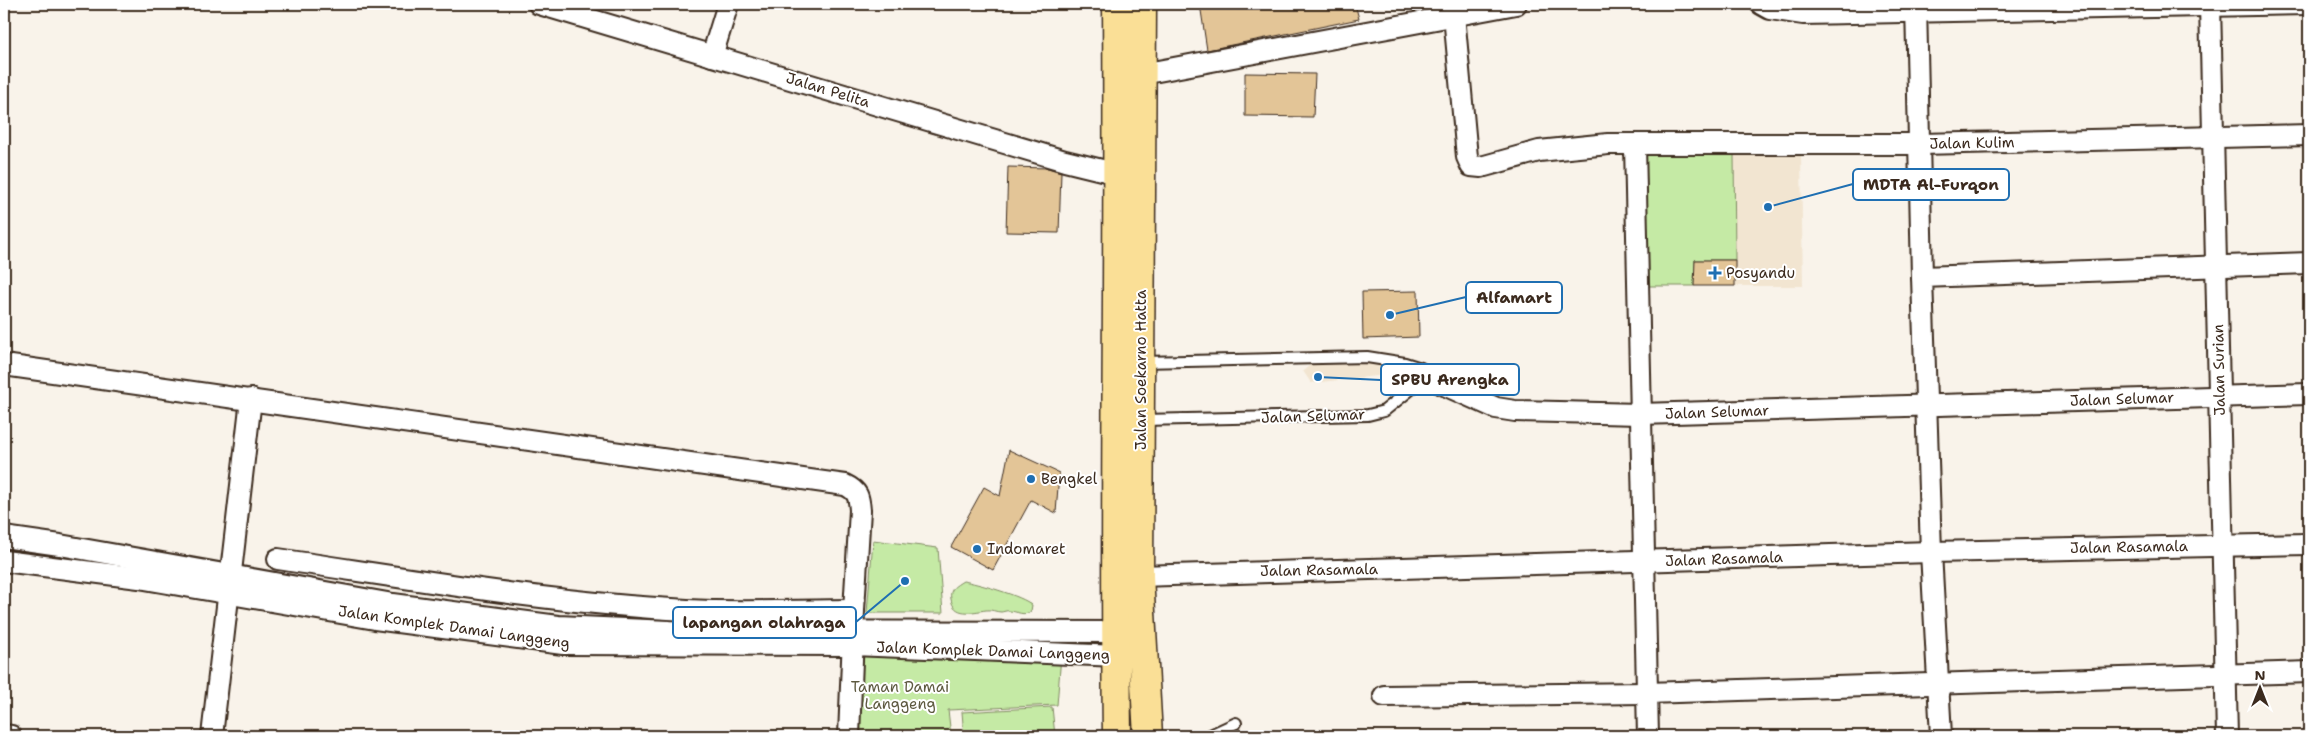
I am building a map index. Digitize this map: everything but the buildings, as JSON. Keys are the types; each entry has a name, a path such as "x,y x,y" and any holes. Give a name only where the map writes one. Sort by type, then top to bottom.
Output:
{"main road":[{"name":"Jalan Soekarno Hatta","path":"1117,4 1118,174 1115,548 1117,736"},
{"name":"Jalan Soekarno Hatta","path":"1142,4 1139,576 1148,736"}],"street":[{"name":"Jalan Pelita","path":"539,4 1065,161 1118,174"},
{"path":"712,56 728,4"},
{"path":"1142,74 1454,10 1516,4"},
{"path":"1761,4 1770,8 1803,14 1916,8 2309,4"},
{"name":"Jalan Surian","path":"2210,6 2227,736"},
{"path":"1916,8 1931,552 1941,736"},
{"name":"Jalan Kulim","path":"1454,10 1467,157 1471,166 1481,167 1539,151 1608,144 1920,144 2309,135"},
{"path":"1635,145 1648,736"},
{"path":"1922,276 2309,263"},
{"path":"4,365 845,485 854,490 859,498 860,510 849,736"},
{"name":"Jalan Selumar","path":"1440,383 1496,408 1515,411 1640,414 2309,394"},
{"path":"212,736 251,399"},
{"name":"Jalan Komplek Damai Langgeng","path":"4,537 60,545 374,619 563,644 669,638 853,638 1117,644"},
{"name":"Jalan Rasamala","path":"1139,576 1931,552 2309,544"},
{"path":"56,568 60,545"},
{"path":"278,559 564,599 669,608 854,610"},
{"name":"Jalan Komplek Damai Langgeng","path":"4,561 56,568 230,584 558,626 669,638"},
{"path":"393,604 397,576"},
{"path":"558,626 564,599"},
{"path":"669,608 669,638"},
{"path":"1384,696 1647,693 2309,672"},
{"path":"4,735 12,736"}],"lane":[{"path":"1141,362 1367,358 1405,363 1421,368 1440,383"},
{"name":"Jalan Selumar","path":"1140,420 1368,415 1384,411 1414,386 1440,383"},
{"path":"1208,736 1236,722"}],"shaded area":[{"path":"1734,153 1801,153 1803,286 1735,286"},
{"path":"1314,362 1381,364 1386,375 1311,383 1303,371"}],"green space":[{"path":"1734,153 1735,260 1695,260 1694,286 1644,286 1641,154"},
{"path":"873,540 938,548 943,613 867,613"},
{"path":"963,581 988,587 1027,601 1032,605 1031,611 1023,614 988,610 960,611 953,605 951,593 955,586"},
{"name":"Taman Damai Langgeng","path":"858,656 1061,656 1057,705 948,710 951,736 861,736"},
{"path":"1052,707 1055,736 964,736 962,712"}],"place":[{"name":"MDTA Al-Furqon","path":"1768,207"},
{"name":"Posyandu","path":"1715,273"},
{"name":"Alfamart","path":"1390,315"},
{"name":"SPBU Arengka","path":"1318,377"},
{"name":"Bengkel","path":"1031,479"},
{"name":"Indomaret","path":"977,549"},
{"name":"lapangan olahraga","path":"905,581"}]}
